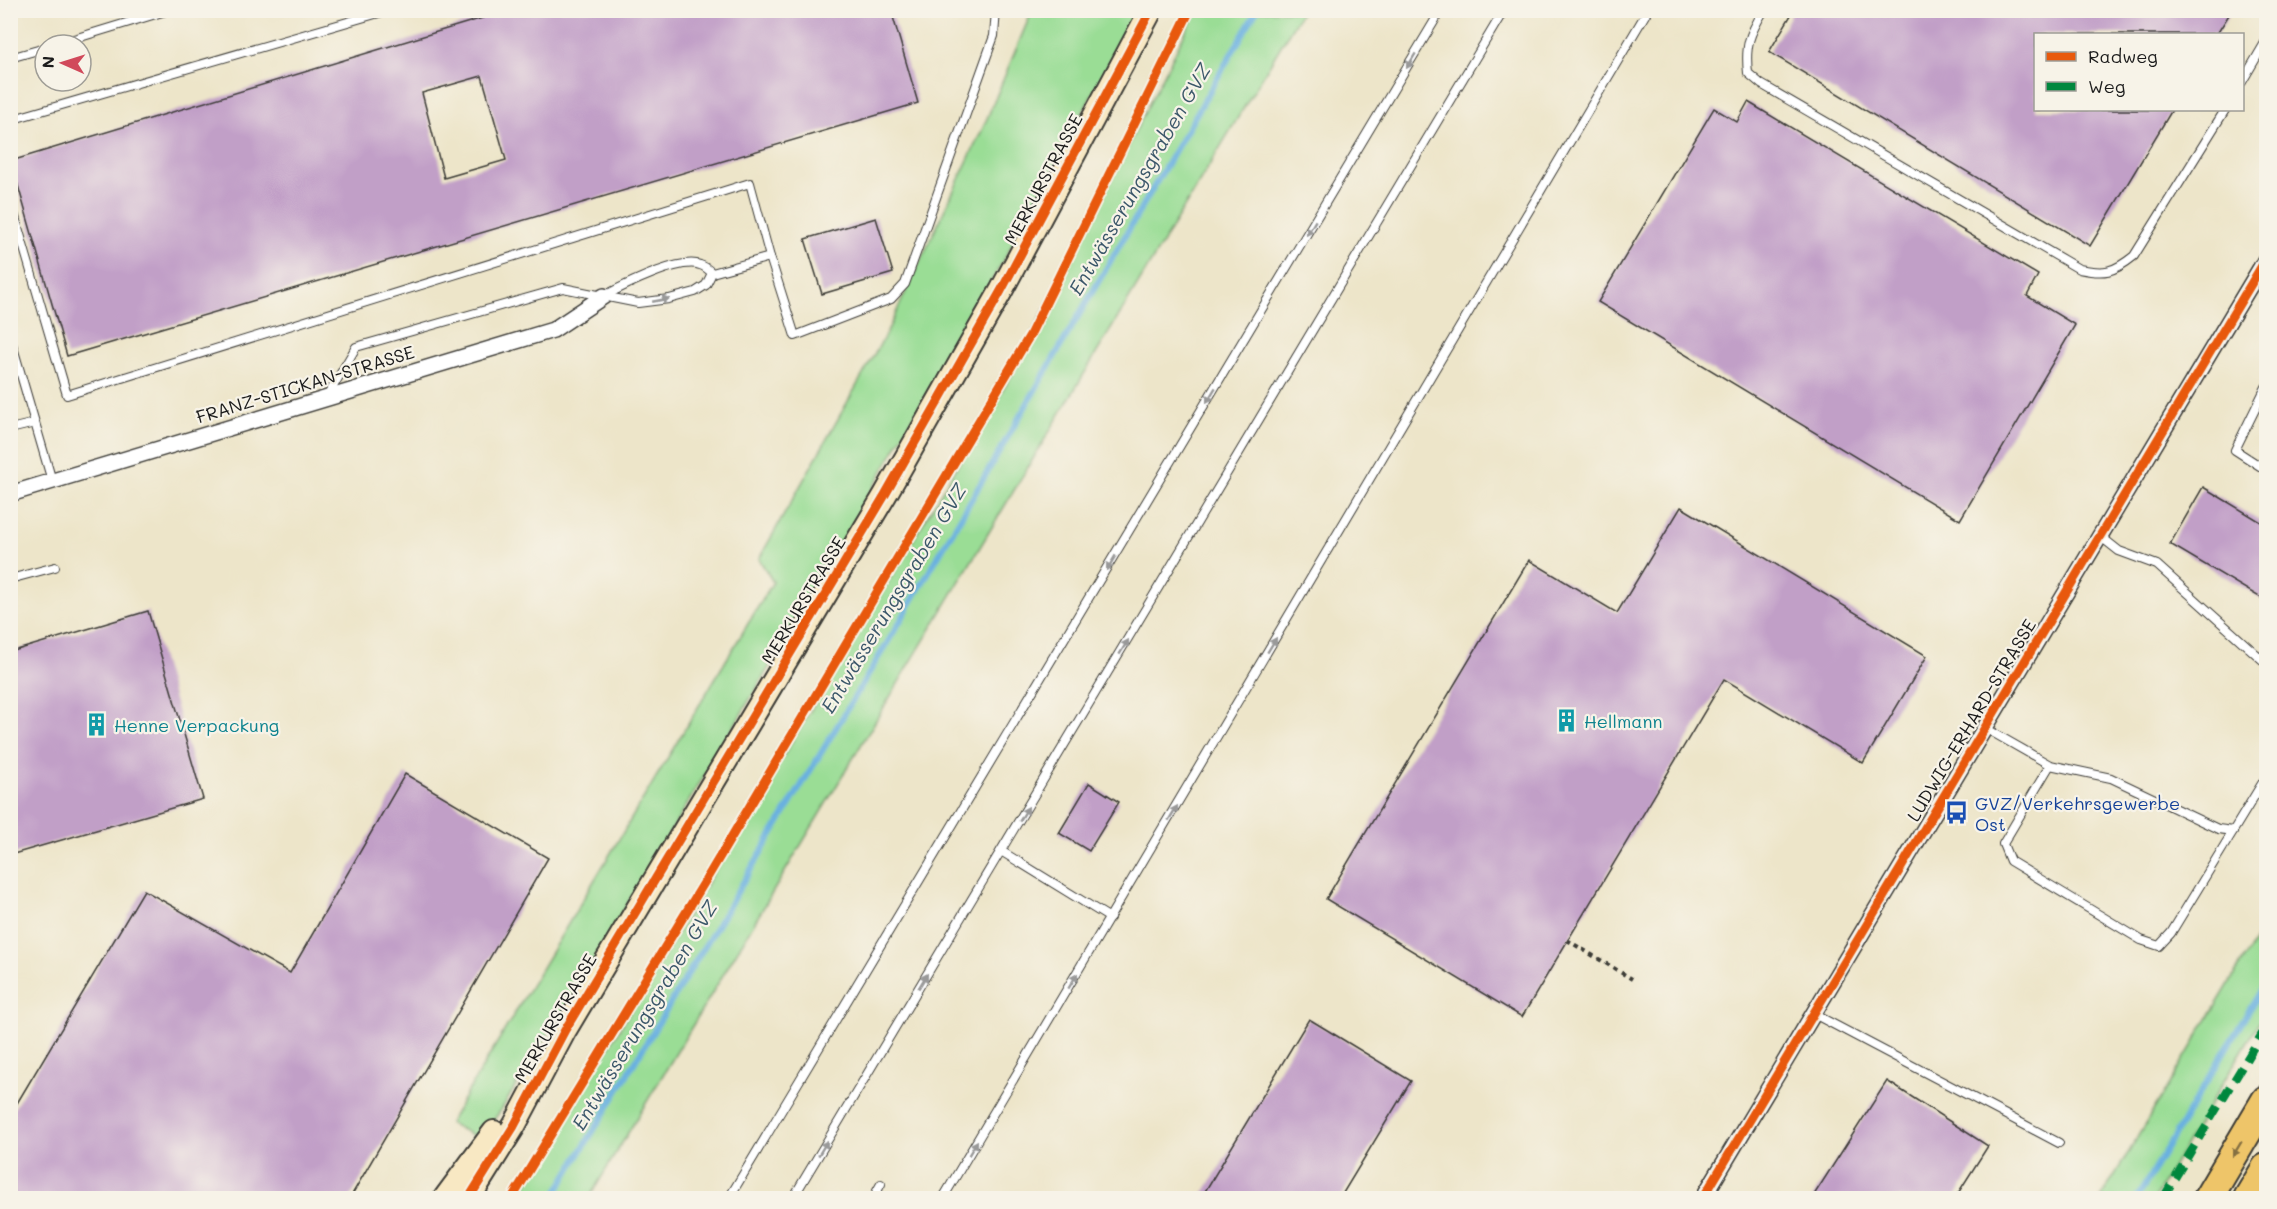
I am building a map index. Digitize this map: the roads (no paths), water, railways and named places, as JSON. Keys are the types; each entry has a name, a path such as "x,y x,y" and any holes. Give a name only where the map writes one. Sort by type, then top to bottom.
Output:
{"highway":[{"path":"2208,1198 2266,1100"},
{"path":"2248,1198 2266,1167"}],"street":[{"name":"MERKURSTRASSE","path":"469,1198 514,1126 565,1030 885,495 1001,291 1151,10"},
{"name":"LUDWIG-ERHARD-STRASSE","path":"1706,1194 2100,536 2264,268"},
{"name":"FRANZ-STICKAN-STRASSE","path":"10,494 553,330 604,296"},
{"name":"MERKURSTRASSE","path":"445,1198 565,1030"}],"lane":[{"path":"93,33 169,10"},
{"path":"10,120 389,10"},
{"path":"10,200 67,395 750,183 795,336 891,299 905,284 994,36 996,10"},
{"path":"729,1198 1441,10"},
{"path":"793,1198 1504,10"},
{"path":"943,1198 1648,10"},
{"path":"1764,10 1752,29 1745,49 1748,73 1761,84 2079,269 2099,273 2119,269 2134,256 2224,111"},
{"path":"2244,79 2266,41"},
{"path":"10,58 33,51"},
{"path":"327,398 356,347 563,288 638,303 669,299 695,292 706,285 712,273 770,257"},
{"path":"604,296 642,277 691,264 700,265 712,273"},
{"path":"10,337 52,481"},
{"path":"2266,387 2235,450 2266,470"},
{"path":"10,429 35,423"},
{"path":"2100,536 2119,551 2157,565 2266,663"},
{"path":"10,579 55,567"},
{"path":"1985,728 2050,765 2111,778 2217,829 2233,831"},
{"path":"2050,765 2003,844 2010,861 2141,940 2159,946 2171,933 2266,777"},
{"path":"1001,851 1110,918"},
{"path":"1814,1014 2059,1143"},
{"path":"873,1198 881,1184"},
{"path":"1706,1194 1723,1198"}],"waterway":[{"name":"Entwässerungsgraben GVZ","path":"553,1198 898,625 1257,10"},
{"name":"Entwässerungsgraben GVZ","path":"2137,1198 2266,982"}],"place":[{"name":"Hellmann","path":"1566,721"},
{"name":"Henne Verpackung","path":"96,725"},
{"name":"GVZ/Verkehrsgewerbe Ost","path":"1957,813"}]}
